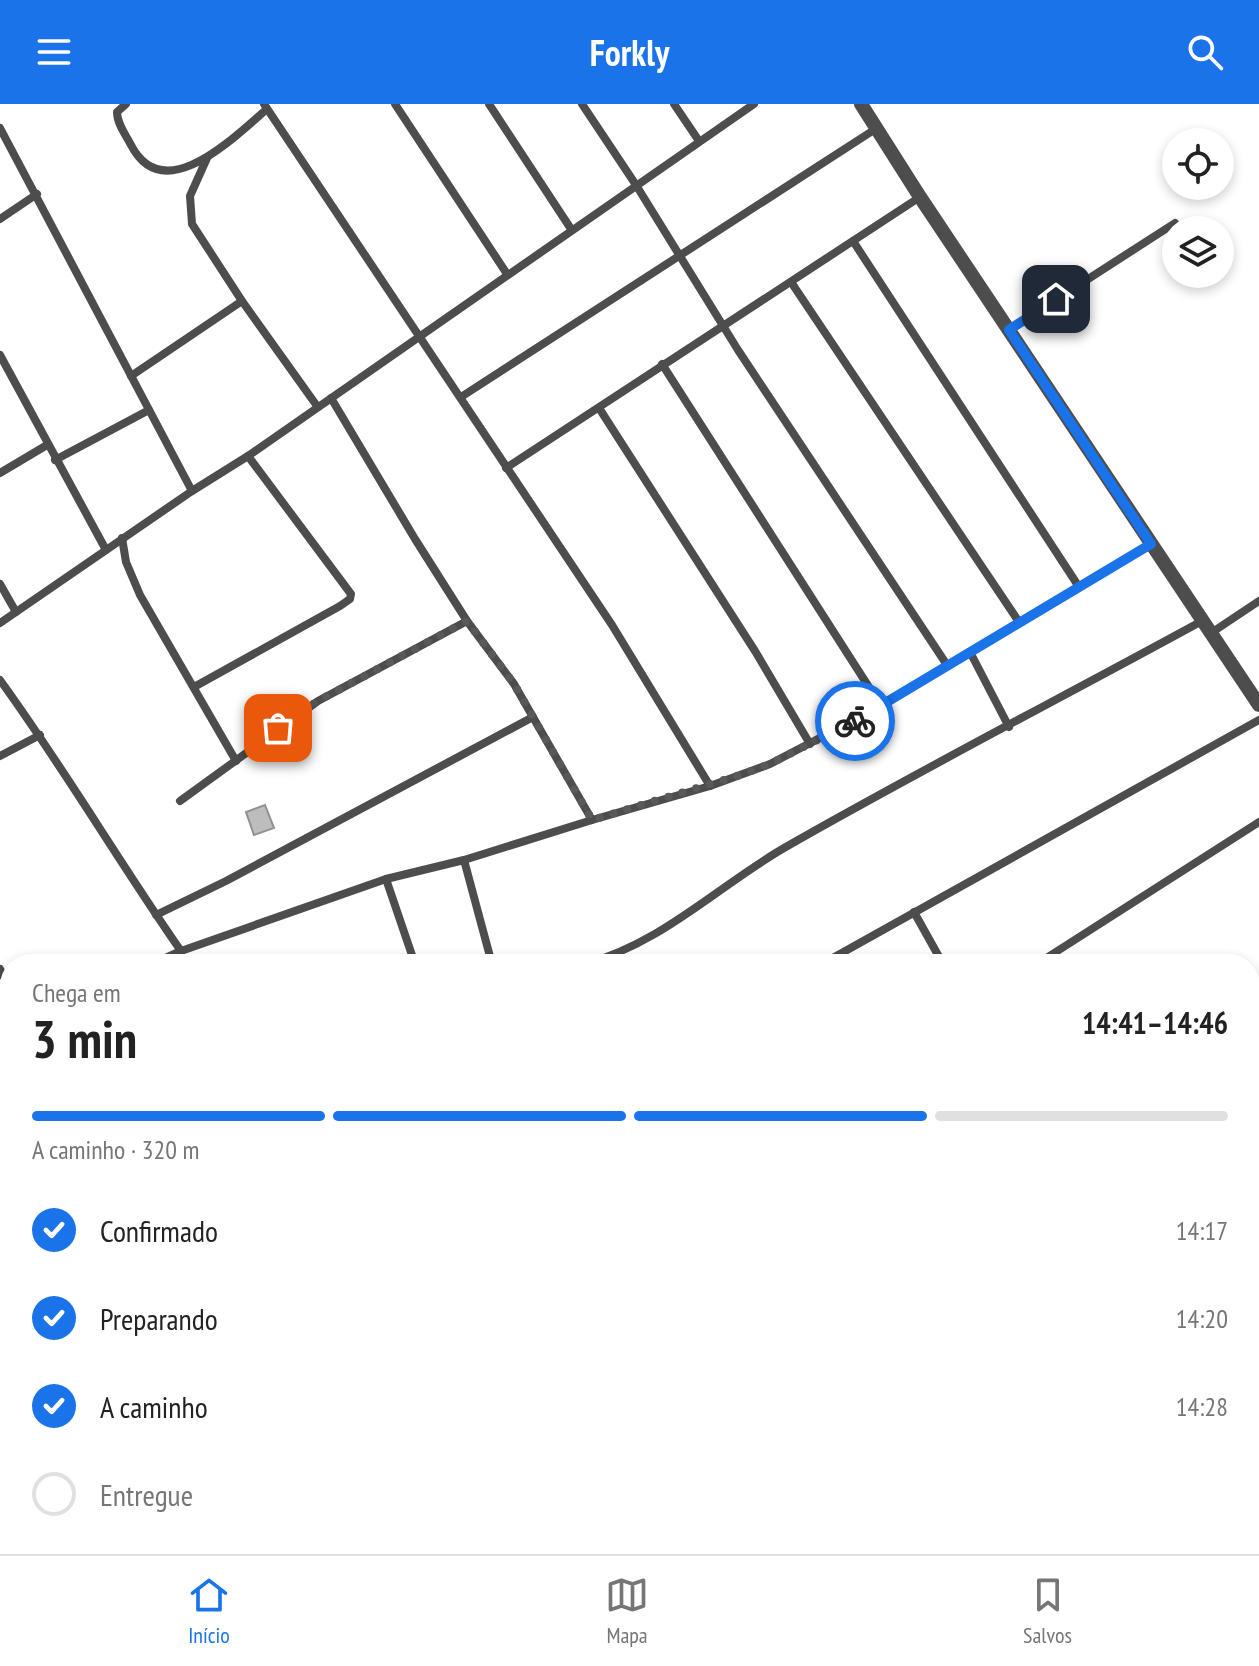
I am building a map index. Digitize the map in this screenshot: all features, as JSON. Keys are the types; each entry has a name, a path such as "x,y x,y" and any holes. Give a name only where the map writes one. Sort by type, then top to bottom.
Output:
{"street":[{"path":"126,104 117,112 118,120 135,152 147,167 153,169 180,168 207,158 266,107 612,625 710,786"},
{"path":"395,104 507,274"},
{"path":"489,104 571,229"},
{"path":"582,104 947,665"},
{"path":"674,104 699,141"},
{"path":"0,623 248,456 754,104"},
{"path":"861,104 1259,705"},
{"path":"461,397 877,127"},
{"path":"0,128 192,491"},
{"path":"207,158 190,196 192,224 317,406"},
{"path":"0,219 37,194"},
{"path":"506,468 920,197"},
{"path":"1009,330 1162,231"},
{"path":"853,241 1079,587"},
{"path":"791,282 1019,622"},
{"path":"131,376 242,301"},
{"path":"0,355 106,550"},
{"path":"662,364 881,706"},
{"path":"331,398 467,621 514,684 592,820"},
{"path":"599,408 755,651 810,744"},
{"path":"55,460 149,410"},
{"path":"0,473 47,445"},
{"path":"194,687 350,599 351,594 248,456"},
{"path":"122,538 132,579 236,761"},
{"path":"174,954 386,879 464,860 710,786 770,764 881,706 1151,544"},
{"path":"0,584 16,612"},
{"path":"612,954 637,945 676,923 779,851 1009,727 1259,601"},
{"path":"180,801 318,701 467,621"},
{"path":"970,652 1009,727"},
{"path":"0,680 40,735 181,951"},
{"path":"156,915 226,881 533,717"},
{"path":"840,954 1259,720"},
{"path":"0,756 40,735"},
{"path":"1053,954 1259,822"},
{"path":"464,860 489,954"},
{"path":"386,879 412,954"},
{"path":"914,912 937,954"}],"building":[{"path":"265,805 274,828 254,835 246,812"}],"way so far":[{"path":"278,728 318,701 467,621 514,684 592,820 710,786 770,764 855,721"}],"route":[{"path":"855,721 1151,544 1009,330 1056,299"}]}
